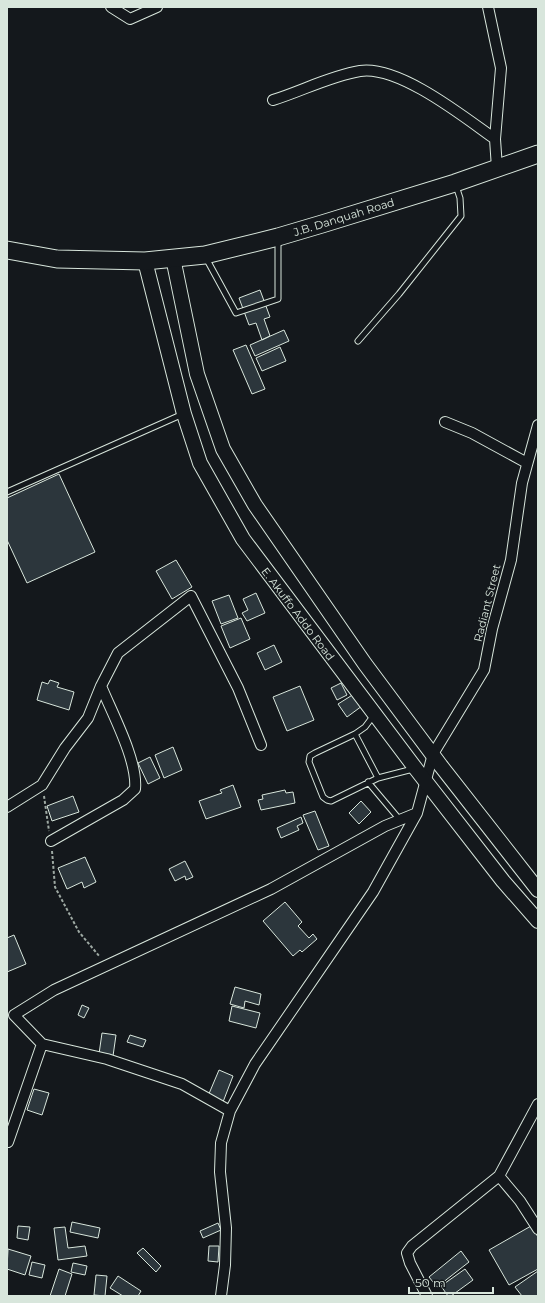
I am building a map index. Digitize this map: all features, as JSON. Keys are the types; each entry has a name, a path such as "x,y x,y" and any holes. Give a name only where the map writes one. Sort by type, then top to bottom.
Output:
{"highway":[{"name":"J.B. Danquah Road","path":"7,250 58,258 145,261 205,255 278,237 455,183 538,154"}],"main road":[{"path":"173,258 197,374 224,449 255,506 365,664 538,890"},
{"name":"E. Akuffo Addo Road","path":"145,261 184,414 200,463 243,539 416,769 503,881 538,921"}],"street":[{"path":"111,7 130,19 157,7"},
{"path":"488,7 501,68 494,140 498,168"},
{"path":"273,100 297,93 335,76 362,71 389,74 440,100 494,140"},
{"path":"445,422 472,433 527,463"},
{"name":"Radiant Street","path":"221,1296 225,1265 226,1228 220,1172 221,1143 230,1111 255,1064 373,892 417,813 433,754 484,670 492,629 511,560 522,483 527,463 535,447 538,425"},
{"path":"7,807 42,785 65,748 88,718 101,686 118,653 191,596 238,688 261,745"},
{"path":"51,840 123,800 135,789 136,778 128,752 101,686"},
{"path":"230,1111 182,1084 107,1059 42,1044 10,1015 54,990 271,889 385,826 417,813"},
{"path":"8,1142 42,1044"},
{"path":"427,1296 410,1263 407,1253 412,1246 499,1176 538,1104"},
{"path":"499,1176 520,1201 538,1229"}],"lane":[{"path":"358,341 399,294 461,216 460,198 455,183"},
{"path":"205,255 236,313 278,299 278,237"},
{"path":"7,492 184,414"},
{"path":"375,715 355,734 310,756 308,762 327,800 331,801 378,778 416,769"},
{"path":"355,734 378,778"},
{"path":"368,782 400,820"}],"path":[{"path":"42,785 51,840 55,887 79,932 108,966"}],"building":[{"path":"260,290 270,317 264,319 270,336 262,340 256,323 249,325 239,298"},
{"path":"284,330 289,341 255,356 250,345"},
{"path":"246,345 265,389 252,394 233,350"},
{"path":"280,347 286,361 262,371 256,358"},
{"path":"59,474 95,552 27,583 7,540 7,498"},
{"path":"176,560 192,587 172,599 156,571"},
{"path":"256,593 265,613 247,621 242,613 248,610 243,599"},
{"path":"229,595 238,618 221,624 212,601"},
{"path":"241,618 250,639 230,648 221,626"},
{"path":"274,645 282,662 265,670 257,653"},
{"path":"50,680 59,683 57,687 74,692 69,710 37,700 42,682 48,684"},
{"path":"341,683 347,695 337,700 331,688"},
{"path":"300,686 314,720 287,731 273,697"},
{"path":"354,694 362,706 347,717 338,704"},
{"path":"173,747 182,770 164,778 155,755"},
{"path":"150,757 160,778 148,784 138,763"},
{"path":"233,785 241,807 206,819 199,801 222,793 220,790"},
{"path":"285,790 286,793 293,792 295,803 261,810 258,800 263,799 262,795"},
{"path":"73,796 79,812 52,821 47,806"},
{"path":"361,801 371,812 359,824 349,813"},
{"path":"315,811 329,846 318,850 303,815"},
{"path":"301,817 303,823 297,826 299,830 281,838 277,828"},
{"path":"85,857 96,882 84,888 82,882 67,889 58,868"},
{"path":"185,861 193,877 186,880 185,876 175,881 169,869"},
{"path":"285,902 302,922 298,926 309,938 313,934 317,939 302,952 300,950 293,956 263,921"},
{"path":"14,935 26,964 7,972 7,938"},
{"path":"235,987 261,994 259,1005 245,1001 244,1008 230,1004"},
{"path":"82,1005 89,1008 84,1018 78,1015"},
{"path":"232,1006 260,1013 256,1028 229,1021"},
{"path":"102,1033 116,1035 113,1056 99,1054"},
{"path":"130,1035 146,1040 143,1047 127,1042"},
{"path":"219,1070 233,1076 223,1102 208,1096"},
{"path":"34,1089 49,1093 42,1115 27,1110"},
{"path":"72,1222 100,1228 98,1238 70,1232"},
{"path":"218,1223 221,1230 203,1238 200,1231"},
{"path":"18,1226 30,1227 28,1240 17,1238"},
{"path":"531,1226 538,1237 538,1269 509,1285 489,1250"},
{"path":"65,1227 68,1248 85,1246 87,1256 58,1260 54,1228"},
{"path":"209,1246 219,1246 218,1262 208,1261"},
{"path":"143,1248 161,1266 156,1272 137,1253"},
{"path":"8,1249 31,1256 25,1275 7,1269"},
{"path":"461,1251 469,1262 437,1287 429,1277"},
{"path":"32,1262 45,1265 42,1278 29,1275"},
{"path":"73,1263 87,1266 85,1275 71,1272"},
{"path":"59,1269 72,1274 65,1296 50,1296"},
{"path":"465,1269 473,1280 451,1296 448,1296 441,1286"},
{"path":"538,1271 538,1296 522,1296 515,1287"},
{"path":"96,1275 107,1276 105,1296 94,1295"},
{"path":"118,1276 141,1291 138,1296 123,1296 110,1288"}]}
